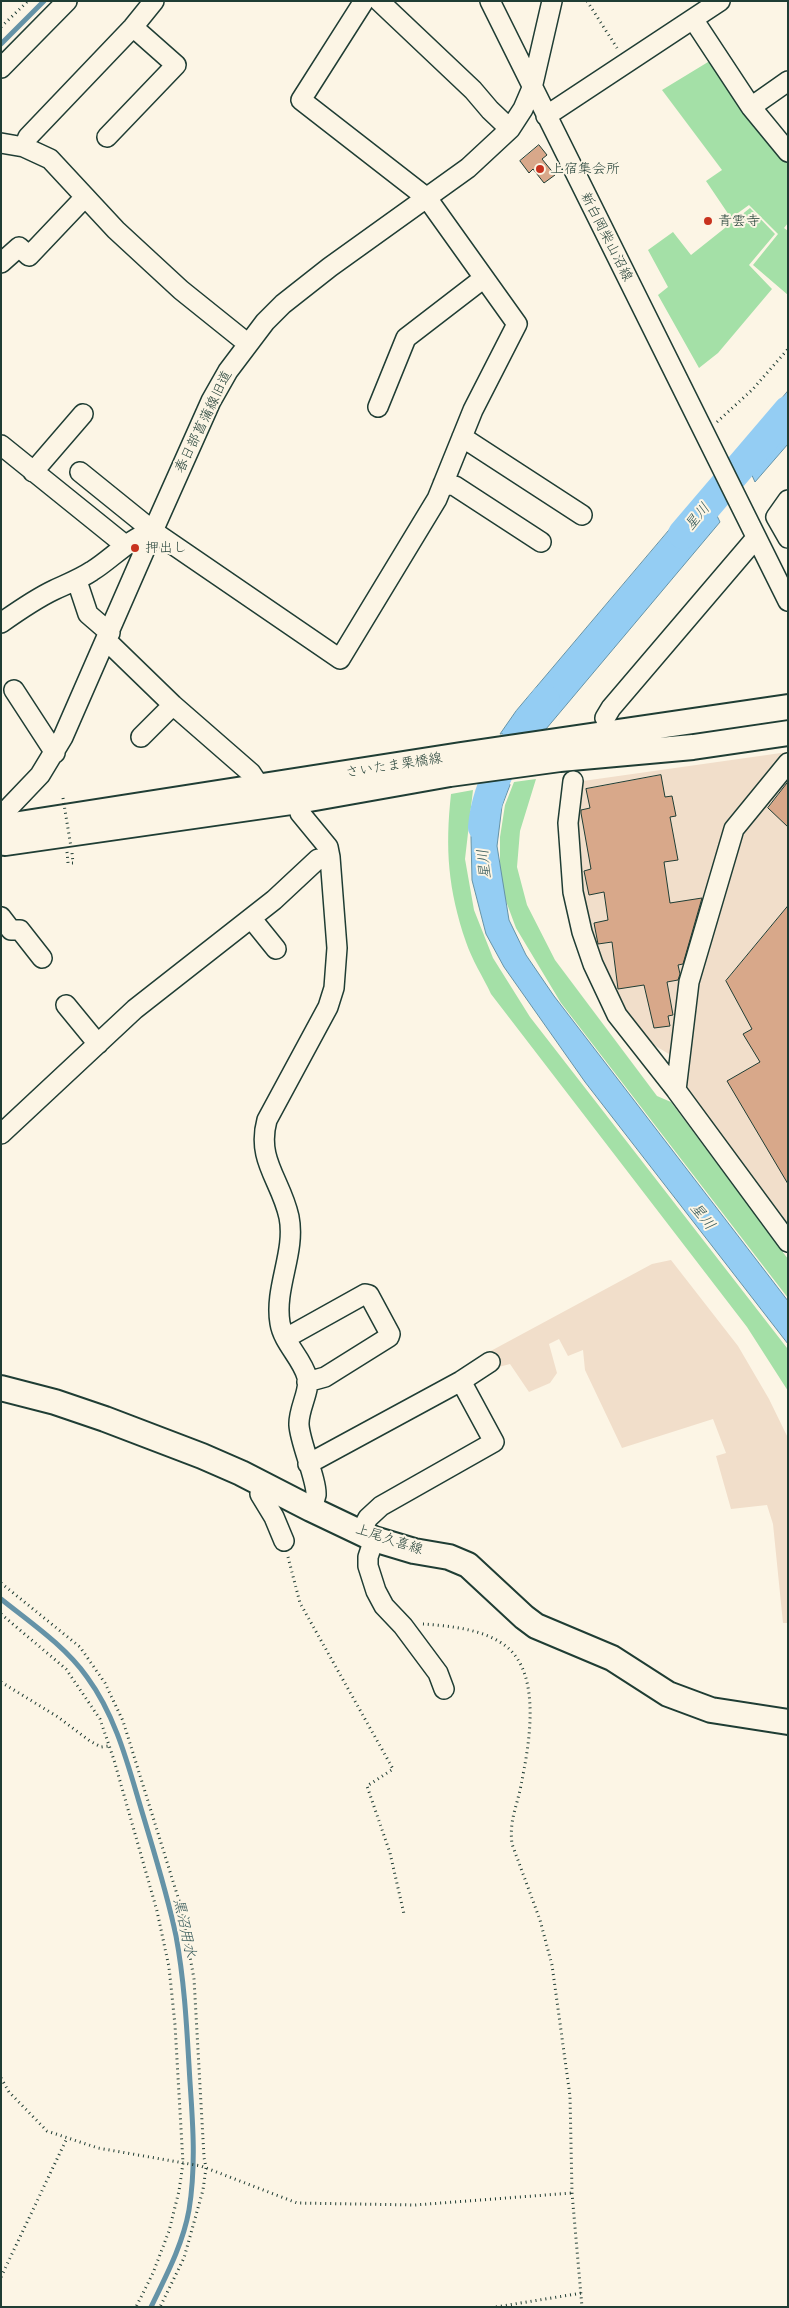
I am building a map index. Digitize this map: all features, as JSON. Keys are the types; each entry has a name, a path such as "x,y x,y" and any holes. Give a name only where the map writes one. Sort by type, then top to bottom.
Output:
{"main road":[{"name":"さいたま栗橋線","path":"2,817 456,765 566,749 788,707"},
{"name":"さいたま栗橋線","path":"566,749 693,747 788,733"},
{"name":"さいたま栗橋線","path":"1,843 298,801 456,765"},
{"name":"上尾久喜線","path":"1,1388 55,1402 202,1456 367,1536 414,1551 449,1557 468,1564 536,1626 612,1658 668,1694 711,1710 788,1722"}],"street":[{"path":"1,68 67,1"},
{"path":"24,147 28,137 134,27 154,1"},
{"path":"80,472 153,531 340,659 437,499 473,410 517,324 427,198 301,100 364,1"},
{"path":"379,1 473,90 510,129"},
{"name":"新白岡柴山沼線","path":"490,1 754,532"},
{"name":"春日部菖蒲線旧道","path":"2,817 40,775 55,753 211,401 228,371 247,343 265,322 307,284 468,168 510,129 524,109 532,88 552,1"},
{"path":"546,116 720,1"},
{"path":"694,19 751,107 788,152"},
{"path":"107,137 176,65 134,27"},
{"path":"751,107 788,80"},
{"path":"1,143 24,147 50,159 116,230 181,290 247,343"},
{"path":"1,263 18,246 29,256 85,197"},
{"path":"378,407 406,338 484,278"},
{"path":"33,472 83,414"},
{"path":"462,437 582,515"},
{"path":"1,445 125,545"},
{"path":"443,484 455,486 541,542"},
{"path":"788,500 776,517 788,538"},
{"path":"1,623 54,590 77,581 140,535 153,531"},
{"path":"605,718 611,708 754,532 788,601"},
{"path":"77,581 88,614 108,637 173,705 251,773 261,788"},
{"path":"14,690 55,753"},
{"path":"141,737 173,705"},
{"path":"676,1090 689,982 734,829 788,763"},
{"path":"573,781 568,823 573,892 582,932 593,964 617,1015 676,1090 788,1242"},
{"path":"298,801 300,813 328,847 330,856 337,948 334,988 328,1007 267,1120 263,1135 264,1151 285,1203 291,1231 279,1311 280,1325 308,1378 299,1417 299,1427 316,1493 311,1510"},
{"path":"1,1134 135,1009 251,918 318,859 330,856"},
{"path":"251,918 276,950"},
{"path":"6,924 20,930 42,958"},
{"path":"66,1005 98,1044"},
{"path":"286,1338 365,1294 369,1295 390,1334 389,1337 325,1377 307,1382"},
{"path":"308,1464 461,1381 490,1362"},
{"path":"444,1689 438,1674 403,1626 384,1606 371,1576 367,1536 368,1518 381,1506 494,1442 461,1381"},
{"path":"263,1484 260,1494 283,1539"}],"path":[{"path":"1,27 28,1"},
{"path":"587,1 627,64"},
{"path":"716,423 753,390 788,349"},
{"path":"63,798 73,863 68,863 66,850"},
{"path":"283,1539 300,1603 393,1769 367,1786 390,1852 404,1914"},
{"path":"1,1583 80,1647 105,1683 123,1721 183,1916 194,1979 206,2168 203,2190 184,2258 160,2307"},
{"path":"1,1614 66,1669 100,1719 158,1911 169,1967 176,2026 185,2163 169,2231 136,2307"},
{"path":"403,1626 410,1623 470,1630 506,1646 518,1659 523,1670 531,1716 527,1756 520,1792 511,1820 511,1834 512,1844 540,1920 552,1965 570,2096 572,2193 582,2307"},
{"path":"1,1682 58,1717 90,1741 101,1747 109,1746"},
{"path":"1,2078 9,2092 47,2131 98,2148 201,2166 297,2203 415,2206 572,2193"},
{"path":"1,2277 67,2138"},
{"path":"496,2307 582,2293"}],"shaded area":[{"path":"788,752 788,1232 690,1097 669,1054 642,1038 619,1004 587,934 575,845 578,791 583,781"},
{"path":"671,1260 738,1346 769,1399 788,1438 788,1623 783,1623 773,1524 767,1505 731,1509 716,1456 726,1453 713,1419 622,1448 585,1370 583,1350 568,1356 559,1339 549,1344 557,1373 550,1383 529,1392 510,1364 495,1368 487,1353 652,1264"}],"green space":[{"path":"713,59 788,157 788,223 784,228 788,231 788,295 753,265 778,234 749,205 731,218 706,181 722,170 662,90"},
{"path":"750,208 775,234 749,265 772,289 718,353 699,368 658,295 668,287 648,250 673,232 691,255"},
{"path":"536,779 520,831 517,867 527,905 555,960 657,1096 671,1102 788,1259 788,1298 561,1003 516,928 500,885 500,837 505,805 514,782"},
{"path":"473,790 465,859 474,910 493,958 530,1017 787,1348 788,1391 747,1327 491,994 474,962 455,904 448,851 451,794"}],"water":[{"path":"788,391 788,444 755,482 740,449"},
{"path":"704,489 720,522 546,729 500,734 516,711"},
{"path":"510,785 502,806 497,846 509,920 526,955 554,996 788,1301 788,1344 585,1082 504,967 486,934 472,880 471,837 479,790"}],"building":[{"path":"539,145 547,155 542,159 555,175 544,183 533,169 529,173 520,161"},
{"path":"661,775 665,797 672,796 676,816 670,817 678,860 664,862 670,903 702,898 683,964 678,965 680,974 678,980 667,982 673,1015 668,1016 670,1026 654,1028 644,985 618,989 612,942 598,944 594,923 608,920 604,892 589,895 584,871 591,869 581,810 590,808 586,789"},
{"path":"788,782 788,827 768,808"},
{"path":"788,906 788,1184 727,1081 760,1062 743,1034 752,1029 726,981"}],"waterway":[{"name":"黒沼用水","path":"1,44 44,1"},
{"name":"星川","path":"683,534 788,411"},
{"name":"星川","path":"483,827 490,792 505,759 524,728 545,700"},
{"name":"黒沼用水","path":"1,1599 47,1635 68,1655 87,1677 105,1707 113,1723 130,1772 164,1887 176,1936 182,1972 187,2027 193,2130 193,2178 189,2210 183,2235 151,2307"}],"place":[{"name":"上宿集会所","path":"540,169"},
{"name":"青雲寺","path":"708,221"},
{"name":"押出し","path":"135,548"}]}
